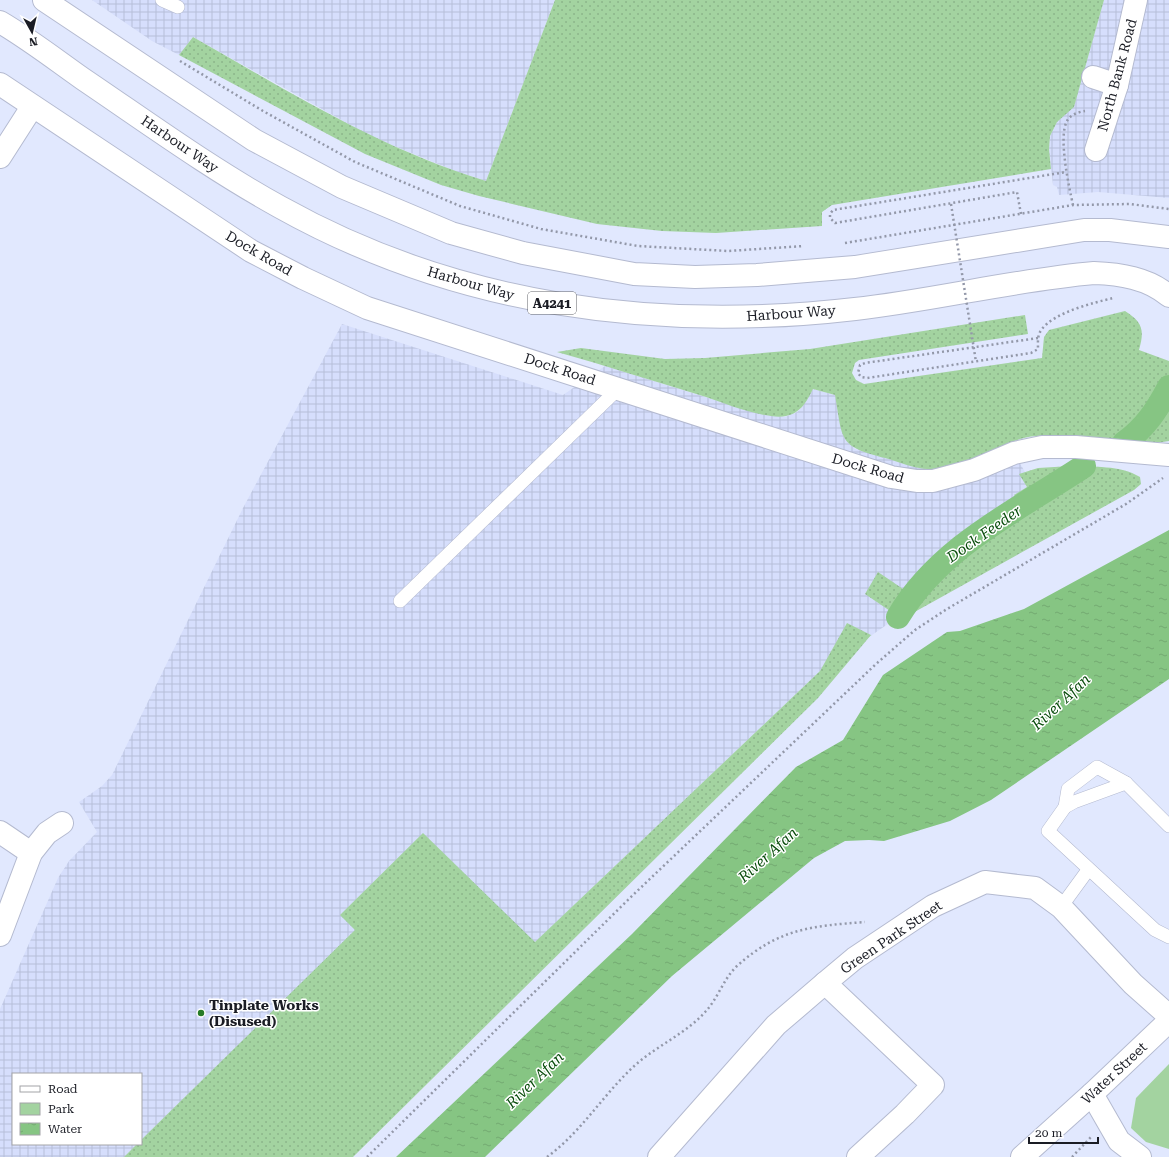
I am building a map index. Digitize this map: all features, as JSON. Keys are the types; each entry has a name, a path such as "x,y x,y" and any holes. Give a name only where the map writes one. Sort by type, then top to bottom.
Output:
{"street":[{"path":"44,0 254,140 342,187 451,233 523,253 634,274 696,277 757,275 855,268 1084,230 1110,230 1169,237"},
{"name":"North Bank Road","path":"1096,150 1117,85 1136,0"},
{"name":"Harbour Way","path":"0,22 200,159 281,208 336,235 398,261 446,278 504,294 561,305 640,315 714,318 855,309 1094,273 1118,274 1147,283 1169,296"},
{"path":"1093,77 1117,85"},
{"name":"Dock Road","path":"0,84 32,107 80,136 251,251 303,278 367,308 619,388 891,477 917,481 934,481 952,477 1014,453 1042,447 1076,447 1169,464"},
{"path":"0,157 32,107"},
{"path":"0,935 32,853 47,833 62,823"},
{"path":"0,832 32,853"},
{"name":"Green Park Street","path":"659,1157 776,1025 825,983 855,958 933,906 985,882 1035,888 1061,907 1133,984 1169,1016"},
{"path":"825,983 933,1085 905,1114 858,1157"},
{"name":"Water Street","path":"1023,1157 1092,1094 1169,1020"},
{"path":"1092,1094 1120,1141 1140,1157"}],"lane":[{"path":"162,0 178,7"},
{"path":"400,601 619,388"},
{"path":"1065,807 1068,789 1097,767 1126,783 1169,826"},
{"path":"1126,783 1074,802 1065,807 1048,831 1088,870 1155,930 1168,937"},
{"path":"1061,907 1088,870"}],"path":[{"path":"174,57 263,111 355,162 460,206 541,229 638,246 728,251 810,246"},
{"path":"1073,205 1066,172 1063,139 1067,121 1079,112 1111,107"},
{"path":"840,244 1021,214 1017,192 835,223 830,218 830,214 833,210 1066,172"},
{"path":"951,204 976,362"},
{"path":"1038,338 865,363 860,365 857,370 861,377 867,378 1035,352 1038,349 1038,338 1042,328 1063,314 1092,303 1119,298"},
{"path":"367,1157 633,895 876,664 915,630 1045,550 1126,504 1169,464"},
{"path":"547,1157 578,1131 631,1069 646,1056 687,1029 707,1010 737,967 770,943 794,931 824,925 867,922"}],"shaded area":[{"path":"92,0 555,0 486,181 455,171 370,136 193,37 179,55 152,41"},
{"path":"1104,0 1169,0 1169,198 1098,192 1059,195 1057,187 1053,185 1049,149 1050,136 1057,122 1074,106"},
{"path":"342,324 563,395 605,366 744,409 785,417 797,412 802,407 813,389 835,395 844,437 855,449 920,468 1014,453 1039,496 908,600 898,617 820,671 479,996 332,1157 0,1157 0,1009 58,878 69,861 97,832 79,802 102,786 112,775 243,508"}],"green space":[{"path":"555,0 1104,0 1074,107 1057,122 1050,136 1049,149 1051,169 832,205 822,212 822,226 716,233 662,231 597,224 479,196 441,185 365,154 179,55 193,37 300,98 372,136 447,168 486,181"},
{"path":"1125,311 1135,319 1141,327 1142,337 1139,350 1169,361 1169,441 1136,443 1070,436 1036,436 1014,441 952,466 936,469 911,466 858,450 851,445 845,439 842,432 835,395 813,389 806,402 796,412 786,416 768,416 746,411 706,397 557,352 581,348 665,359 705,358 810,349 1025,315 1028,334 859,360 855,363 852,373 856,380 864,384 1042,358 1044,337 1049,330"},
{"path":"1071,466 1106,467 1124,470 1140,477 1141,484 1134,490 902,619 865,594 878,572 909,593 942,557 1018,500 1014,495 1027,487 1019,474 1038,468"},
{"path":"847,623 871,635 818,698 353,1157 124,1157 136,1145 142,1145 142,1139 355,930 340,915 423,833 535,942 820,671"},
{"path":"1169,1064 1169,1149 1146,1142 1131,1128 1136,1098"}],"water":[{"name":"River Afan","path":"1169,530 1169,679 991,800 950,821 884,841 845,841 814,858 672,976 485,1157 396,1157 632,934 796,767 843,740 883,675 947,632 960,631 1024,609"}],"waterway":[{"name":"Dock Feeder","path":"1124,443 1150,418 1169,387"},
{"name":"Dock Feeder","path":"898,617 915,592 958,550 1007,514 1084,466"}],"place":[{"name":"Tinplate Works (Disused)","path":"201,1013"}]}
